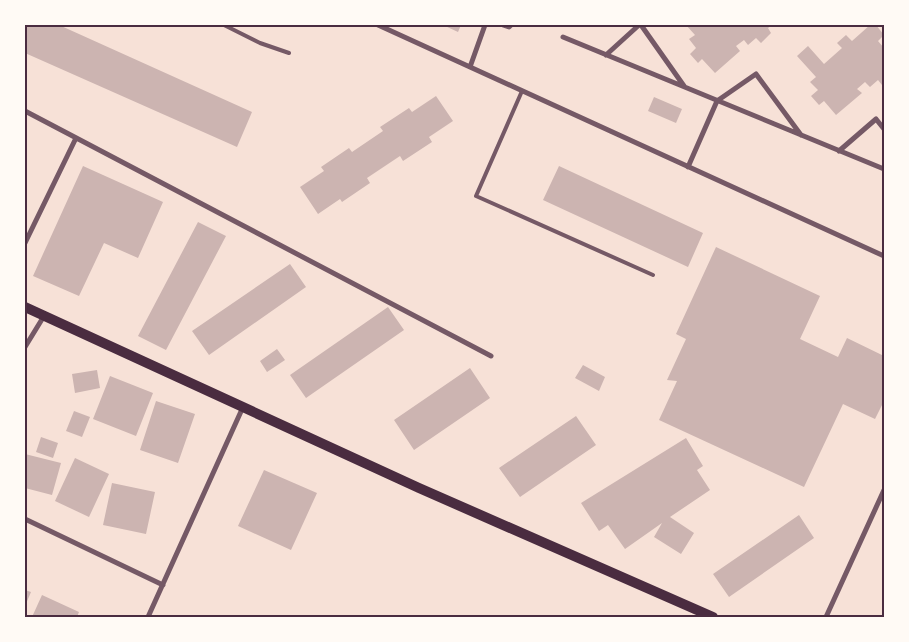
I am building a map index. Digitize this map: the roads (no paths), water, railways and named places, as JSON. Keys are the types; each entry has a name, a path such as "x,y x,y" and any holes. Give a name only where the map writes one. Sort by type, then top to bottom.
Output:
{"main road":[{"path":"25,307 419,488 712,617"}],"street":[{"path":"378,25 884,256"},
{"path":"470,67 485,25"},
{"path":"503,25 509,27 510,25"},
{"path":"606,55 640,25 684,87"},
{"path":"563,37 884,170"},
{"path":"688,166 716,100 756,74 801,136"},
{"path":"25,111 491,356"},
{"path":"839,151 876,120 884,129"},
{"path":"25,244 76,138"},
{"path":"25,347 44,316"},
{"path":"148,617 243,407"},
{"path":"826,617 884,490"},
{"path":"25,519 163,585"}],"lane":[{"path":"224,25 260,43 289,53"},
{"path":"522,90 476,196 654,275"}]}
